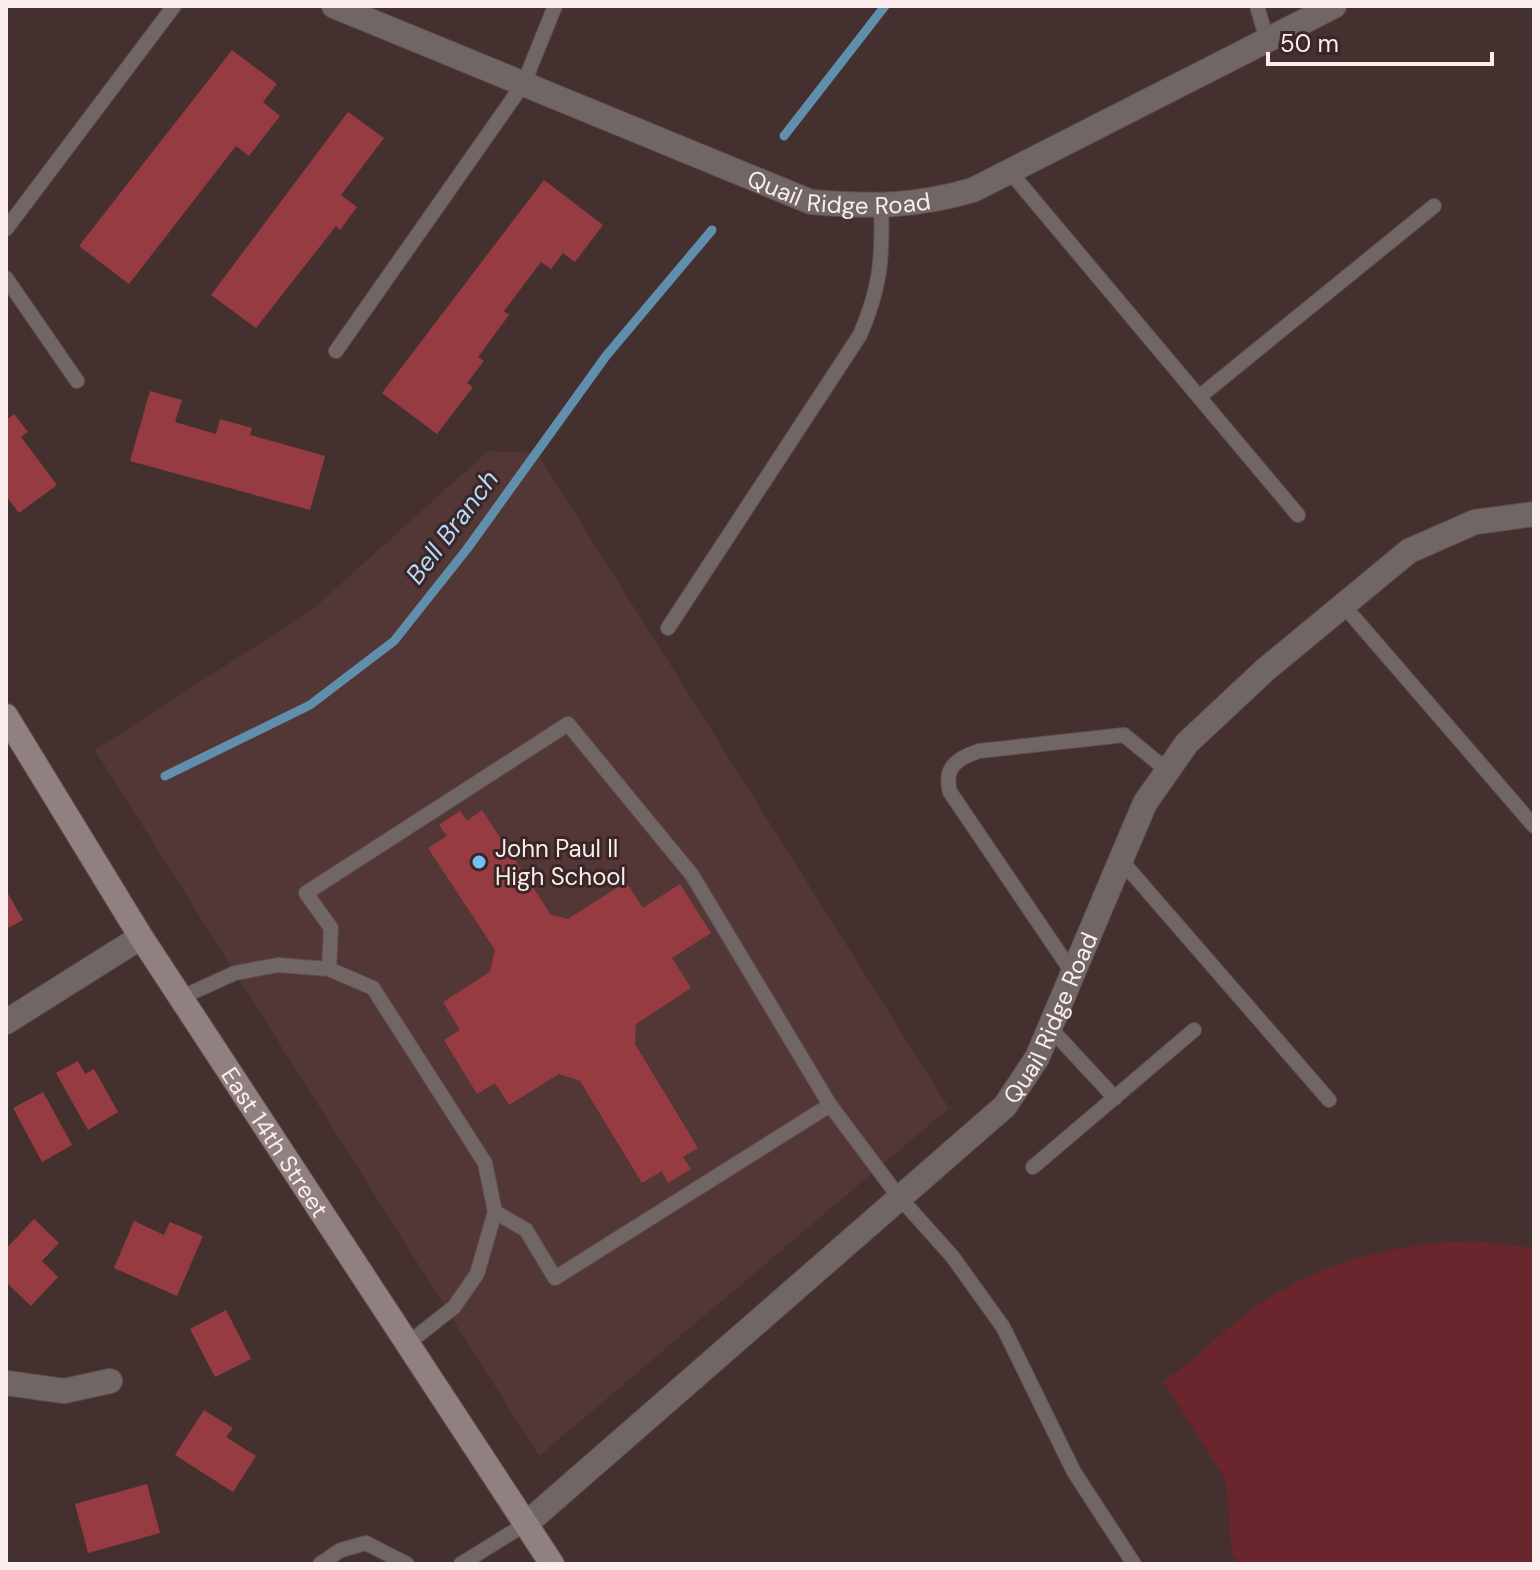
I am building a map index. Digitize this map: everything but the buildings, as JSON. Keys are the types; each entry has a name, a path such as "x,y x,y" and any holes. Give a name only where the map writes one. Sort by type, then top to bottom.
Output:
{"street":[{"name":"Quail Ridge Road","path":"334,6 811,202 881,207 932,202 973,190 1334,6"},
{"name":"Quail Ridge Road","path":"527,1523 1005,1106 1037,1058 1119,858 1145,803 1187,743 1265,670 1409,551 1475,522 1534,514"},
{"name":"East 14th Street","path":"6,716 180,998 552,1564"},
{"path":"6,1022 141,937"},
{"path":"6,1383 64,1391 110,1381"}],"lane":[{"path":"6,229 174,6"},
{"path":"336,351 524,83 555,6"},
{"path":"1257,6 1267,40"},
{"path":"1011,173 1298,515"},
{"path":"1199,397 1434,206"},
{"path":"668,628 860,335 875,301 883,261 881,207"},
{"path":"6,278 77,381"},
{"path":"1344,606 1534,826"},
{"path":"329,969 331,928 306,893 568,724 692,875 830,1105 899,1197 952,1256 1003,1327 1074,1472 1134,1564"},
{"path":"1072,972 950,792 946,778 950,769 960,757 979,751 1124,735 1168,771"},
{"path":"1119,858 1329,1100"},
{"path":"180,998 246,970 278,965 329,969 373,988 485,1163 495,1212 477,1274 454,1307 407,1344"},
{"path":"1050,1028 1115,1098"},
{"path":"1033,1167 1194,1030"},
{"path":"495,1212 526,1230 555,1278 830,1105"},
{"path":"461,1564 527,1523"},
{"path":"320,1564 341,1550 366,1543 407,1564"}],"shaded area":[{"name":"John Paul II High School","path":"488,451 537,453 949,1108 539,1456 95,750 313,609"},
{"path":"1476,1241 1534,1248 1534,1564 1239,1564 1232,1553 1226,1480 1163,1381 1270,1297 1325,1269 1354,1259 1414,1246"}],"waterway":[{"name":"Bell Branch","path":"784,136 885,6"},
{"name":"Bell Branch","path":"165,776 310,705 394,641 467,549 606,356 712,230"}],"place":[{"name":"John Paul II High School","path":"479,862"}]}
